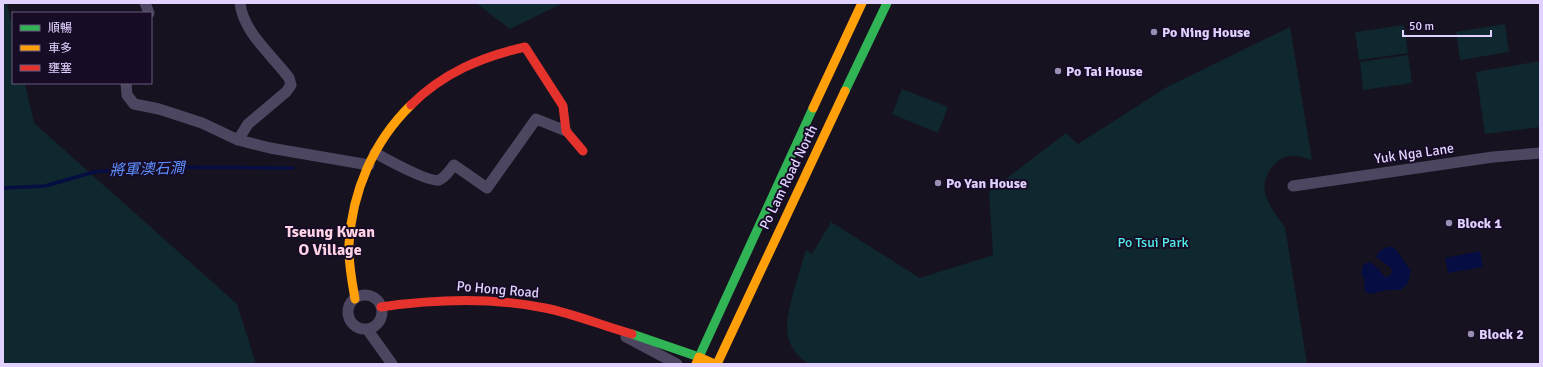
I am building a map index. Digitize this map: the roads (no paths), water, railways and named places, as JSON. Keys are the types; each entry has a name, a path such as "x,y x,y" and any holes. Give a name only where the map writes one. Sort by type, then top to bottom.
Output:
{"main road":[{"name":"Po Lam Road North","path":"697,360 862,3"},
{"name":"Po Lam Road North","path":"716,364 887,3"},
{"path":"355,299 350,272 349,244 352,217 358,190 375,153 401,115 433,84 470,62 497,53 525,47 563,106 566,131 583,151"},
{"name":"Po Hong Road","path":"381,307 439,300 474,299 509,302 544,308 584,318 677,347 697,360 716,364"}],"street":[{"path":"238,140 248,124 286,92 291,85 289,78 248,27 240,10 240,3"},
{"path":"126,84 127,95 132,103 159,109 202,123 238,140 270,148 369,164"},
{"path":"375,153 402,167 434,180 442,178 454,165 487,188 536,119 566,131"},
{"name":"Yuk Nga Lane","path":"1293,186 1493,157 1540,153"},
{"path":"367,329 378,323 382,313 379,302 370,296 365,295 355,299 349,307 349,317 354,325 367,329 392,364"},
{"name":"Po Hong Road","path":"609,327 676,364"}],"waterway":[{"name":"將軍澳石澗","path":"3,188 45,186 94,172 153,167 293,168"}],"place":[{"name":"Po Ning House","path":"1154,32"},
{"name":"Po Tai House","path":"1058,71"},
{"name":"Po Yan House","path":"938,183"},
{"name":"Block 1","path":"1449,223"},
{"name":"Block 2","path":"1471,334"}],"district":[{"name":"Tseung Kwan O Village","path":"330,240"}],"park label":[{"name":"Po Tsui Park","path":"1153,242"}]}
